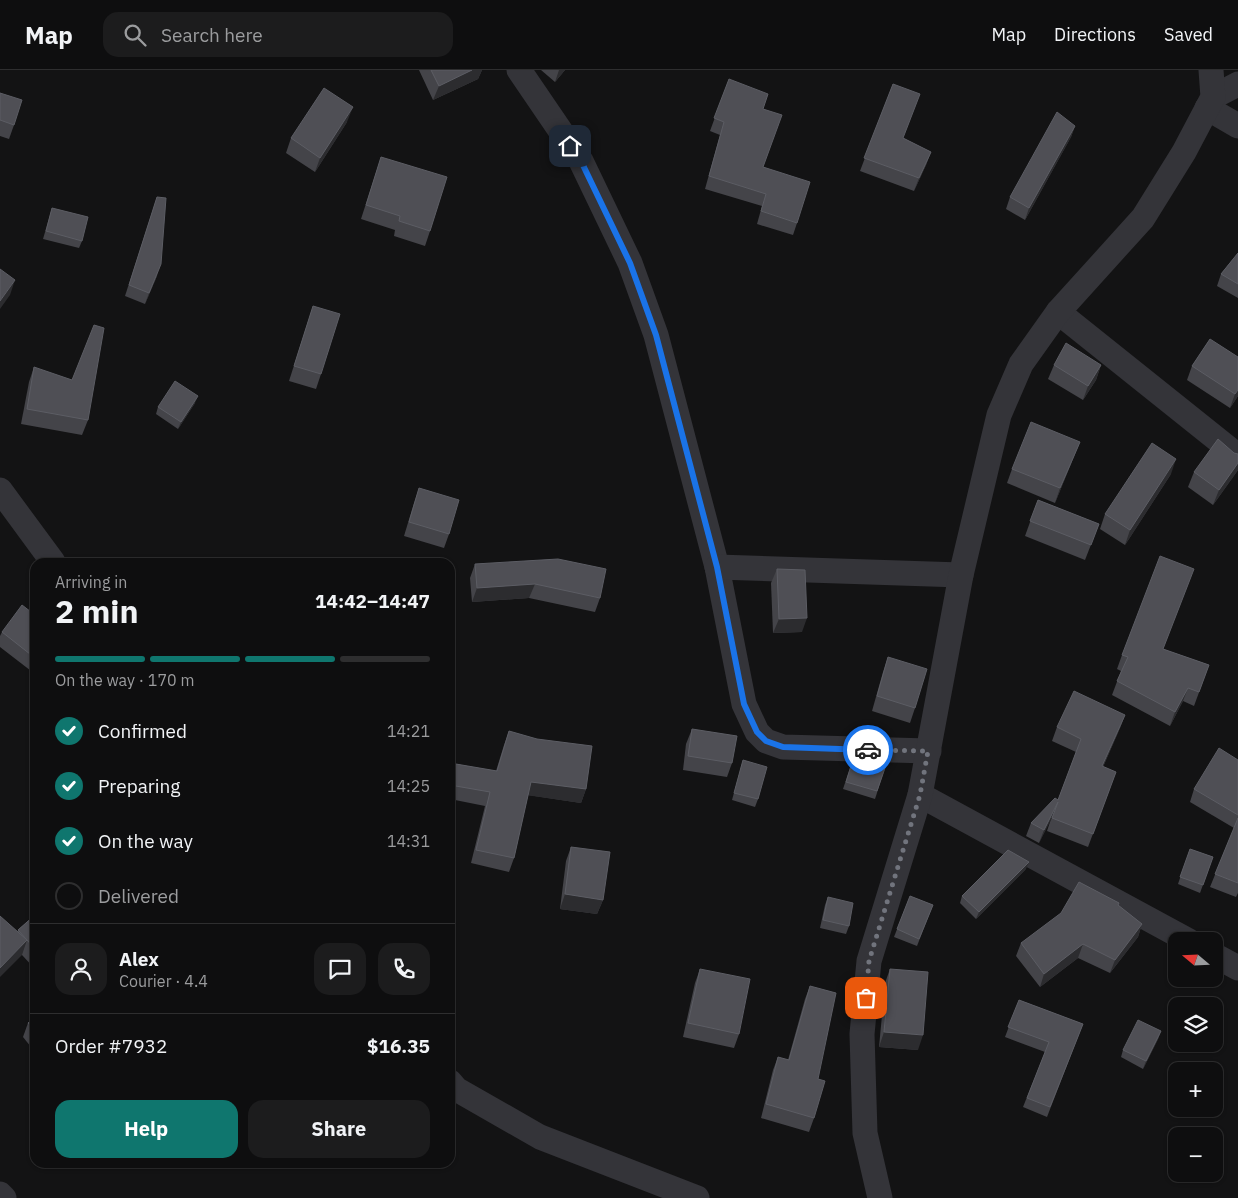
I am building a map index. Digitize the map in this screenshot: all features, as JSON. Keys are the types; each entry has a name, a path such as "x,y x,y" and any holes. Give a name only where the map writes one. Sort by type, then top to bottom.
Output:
{"street":[{"path":"518,70 581,161 630,263 656,335 717,567 744,704 757,732 766,741 783,747 928,751"},
{"path":"880,1198 865,1133 862,1034 869,961 920,795 961,575 999,415 1021,364 1058,312 1143,218 1184,152 1210,103 1211,70"},
{"path":"1210,103 1238,84"},
{"path":"1210,103 1238,126"},
{"path":"1058,312 1238,456"},
{"path":"0,490 50,558"},
{"path":"717,567 961,575"},
{"path":"920,795 1172,932"},
{"path":"1223,960 1238,968"},
{"path":"455,1088 540,1136 697,1198"},
{"path":"0,1194 4,1198"}],"building":[{"path":"431,70 472,70 439,86"},
{"path":"729,79 768,94 763,109 782,115 763,167 810,182 797,223 761,211 766,194 709,176 724,122 714,118"},
{"path":"893,84 920,94 903,138 931,152 919,178 864,158"},
{"path":"324,88 353,107 320,158 291,138"},
{"path":"0,93 22,100 14,125 0,120"},
{"path":"1057,112 1075,126 1029,208 1010,197"},
{"path":"381,157 447,177 430,231 399,221 400,216 366,205"},
{"path":"157,197 166,198 161,264 149,293 129,285"},
{"path":"52,208 88,217 82,241 46,231"},
{"path":"1238,253 1238,284 1221,274"},
{"path":"0,269 15,280 0,301"},
{"path":"313,306 340,314 321,374 294,366"},
{"path":"94,325 104,328 88,420 27,409 34,367 72,380"},
{"path":"1210,339 1238,357 1238,390 1235,394 1192,366"},
{"path":"1066,343 1101,365 1088,386 1054,365"},
{"path":"175,381 198,396 181,422 158,407"},
{"path":"1031,422 1080,442 1060,488 1012,469"},
{"path":"1218,439 1234,453 1238,454 1238,463 1219,490 1194,472"},
{"path":"1152,443 1176,459 1130,530 1105,514"},
{"path":"419,488 459,500 449,534 409,522"},
{"path":"1038,500 1099,524 1091,545 1030,521"},
{"path":"1160,556 1194,569 1163,649 1209,665 1199,692 1188,688 1175,712 1117,681 1128,657 1122,655"},
{"path":"558,559 606,569 600,598 535,584 477,588 475,564"},
{"path":"777,569 805,570 807,618 779,619"},
{"path":"22,605 30,611 30,654 2,632"},
{"path":"888,657 927,669 915,708 877,696"},
{"path":"1074,691 1125,715 1102,766 1116,772 1093,834 1052,818 1058,802 1044,830 1031,823 1055,798 1058,800 1081,739 1057,727"},
{"path":"692,729 737,736 732,763 688,756"},
{"path":"509,731 537,739 592,746 586,789 531,782 514,858 476,850 490,792 455,786 455,764 497,771"},
{"path":"1219,748 1238,760 1238,815 1194,789"},
{"path":"854,756 886,765 877,791 846,782"},
{"path":"743,760 767,767 758,799 734,793"},
{"path":"1238,818 1238,883 1215,874"},
{"path":"571,847 610,852 603,900 565,894"},
{"path":"1190,849 1213,857 1203,885 1180,877"},
{"path":"1008,850 1029,862 979,912 962,896"},
{"path":"1079,882 1119,903 1118,905 1142,924 1115,960 1083,944 1044,974 1021,943 1061,913"},
{"path":"910,896 933,905 919,939 897,929"},
{"path":"828,897 853,903 849,926 823,920"},
{"path":"0,916 27,940 0,968"},
{"path":"30,919 30,943 18,930"},
{"path":"700,969 750,979 739,1034 688,1023"},
{"path":"890,969 928,972 923,1035 884,1032"},
{"path":"810,986 836,993 818,1079 825,1081 814,1118 766,1104 778,1057 789,1060"},
{"path":"1019,1000 1083,1024 1050,1107 1027,1098 1049,1042 1008,1027"},
{"path":"1138,1020 1161,1031 1146,1061 1123,1050"}],"way so far":[{"path":"866,998 869,961 920,795 928,751 868,750"}],"route":[{"path":"570,146 581,161 630,263 656,335 717,567 744,704 757,732 766,741 783,747 868,750"}]}
